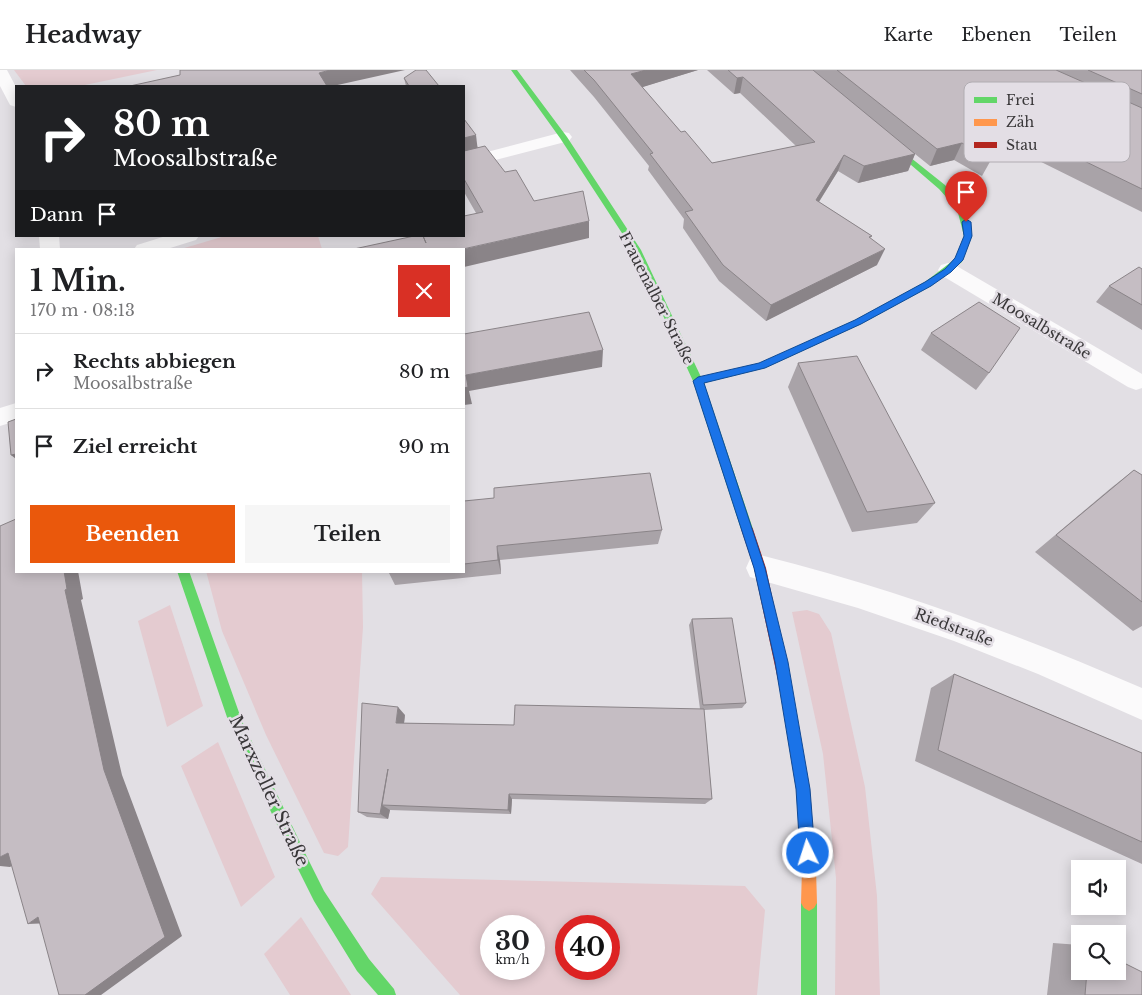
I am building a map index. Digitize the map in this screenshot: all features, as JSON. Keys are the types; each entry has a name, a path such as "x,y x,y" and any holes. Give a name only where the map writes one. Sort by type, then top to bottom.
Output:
{"street":[{"name":"Frauenalber Straße","path":"514,70 563,137 637,250 698,381 760,568 781,662 803,789 809,869 809,995"},
{"path":"0,71 15,100"},
{"path":"698,381 762,366 858,322 948,270 959,260 968,236 961,208 942,187 875,131"},
{"path":"465,163 563,137"},
{"path":"147,248 186,237"},
{"name":"Moosalbstraße","path":"948,270 1136,382"},
{"path":"0,417 15,412"},
{"name":"Riedstraße","path":"760,568 824,583 917,613 999,644 1142,704"},
{"name":"Marxzeller Straße","path":"184,573 236,724 299,855 319,896 363,965 388,995"}],"shaded area":[{"path":"14,70 157,70 85,85 25,85"},
{"path":"222,237 318,237 322,248 184,248"},
{"path":"207,573 362,573 363,627 348,847 338,856 324,853 266,735 222,631"},
{"path":"170,605 203,706 167,727 138,621"},
{"path":"807,610 819,614 831,633 865,787 877,896 880,995 835,995 836,878 823,754 792,612"},
{"path":"218,742 275,877 241,907 181,766"},
{"path":"381,877 745,886 765,910 757,995 460,995 371,894"},
{"path":"301,917 351,995 290,995 264,954"}],"building":[{"path":"180,70 330,70 319,73 326,85 135,85 180,75"},
{"path":"416,70 426,70 438,85 408,85 404,78"},
{"path":"584,70 646,70 631,74 681,132 685,131 712,163 815,142 743,77 737,78 728,70 813,70 915,154 864,166 844,155 816,200 872,236 869,237 885,249 771,305 723,265 685,212 693,210 650,154 653,153"},
{"path":"837,70 1056,70 1083,82 964,82 964,144 937,149"},
{"path":"1088,70 1142,70 1142,94 1130,89 1130,82 1115,82"},
{"path":"1130,103 1142,108 1142,189 1086,162 1130,162"},
{"path":"465,120 476,135 465,138"},
{"path":"485,146 505,172 516,170 534,201 583,191 589,221 465,249 359,248 409,237 465,237 465,216 483,212 465,181 465,151"},
{"path":"1139,267 1142,269 1142,305 1109,286"},
{"path":"979,302 1020,328 989,373 931,333"},
{"path":"589,312 603,350 466,375 468,387 465,388 465,334"},
{"path":"857,356 935,503 867,512 798,363"},
{"path":"15,419 15,454 11,455 8,422"},
{"path":"1134,470 1142,475 1142,602 1056,535"},
{"path":"650,473 662,530 497,546 498,560 465,564 465,501 494,498 494,488"},
{"path":"15,519 15,573 64,573 67,589 65,590 104,770 165,937 85,995 59,995 38,917 28,924 8,853 0,857 0,526"},
{"path":"732,618 746,703 703,705 692,619"},
{"path":"954,674 1142,753 1142,842 938,750"},
{"path":"362,703 398,707 396,723 514,725 515,705 704,709 712,799 509,794 508,810 382,805 388,769 380,814 358,812"},
{"path":"1126,964 1142,972 1142,995 1085,995 1086,980 1126,980"}],"traffic: fast":[{"path":"514,70 563,137 637,250 698,381 747,529"},
{"path":"698,381 762,366 858,322 928,284 959,260 968,236 961,208 942,187 884,139"},
{"path":"184,573 236,723 303,864 319,896 363,965 388,995"},
{"path":"809,903 809,995"}],"traffic: slow":[{"path":"785,685 803,789 809,869 809,903"}],"traffic: jam":[{"path":"747,529 760,568 785,685"}],"route":[{"path":"808,853 803,789 781,662 760,568 698,381 762,366 858,322 928,284 959,260 968,236 966,222"}]}
